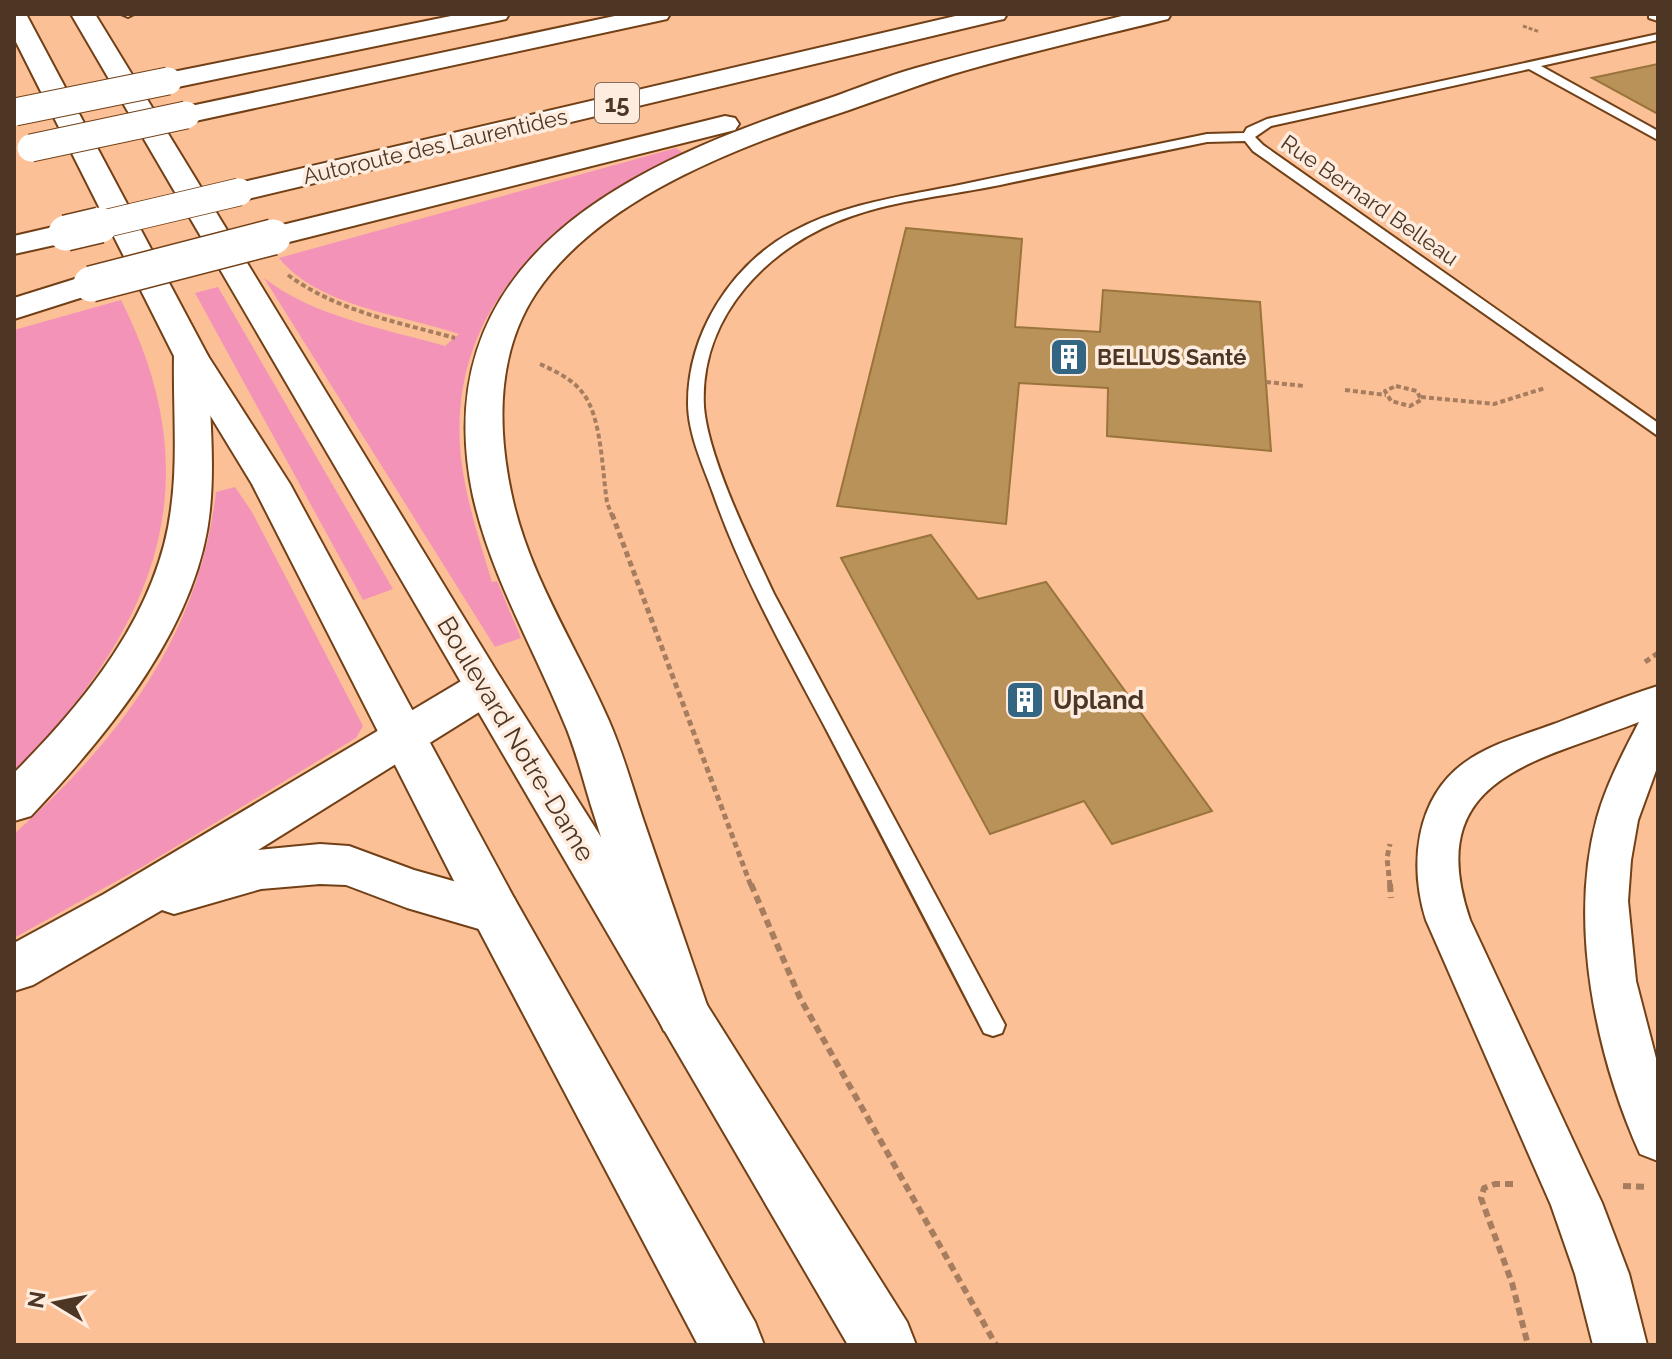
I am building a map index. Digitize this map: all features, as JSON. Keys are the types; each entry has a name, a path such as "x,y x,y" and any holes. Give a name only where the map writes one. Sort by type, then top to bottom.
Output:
{"main road":[{"path":"14,14 191,356 259,461 402,738 732,1345"},
{"name":"Boulevard Notre-Dame","path":"83,14 484,688 884,1345"},
{"path":"15,112 497,14"},
{"path":"22,150 658,14"},
{"name":"Autoroute des Laurentides","path":"14,245 995,14"},
{"path":"14,306 273,237 1159,14"},
{"path":"683,1014 587,723 534,614 496,514 483,440 486,363 503,321 529,280 565,241 613,203 665,173 725,146 946,68"},
{"path":"14,803 106,702 144,641 168,590 190,512 191,356"},
{"path":"14,969 122,909 484,688"},
{"path":"122,909 261,869 320,864 349,866 407,888 496,913"}],"street":[{"path":"1620,1345 1602,1274 1576,1203 1452,931 1441,901 1437,863 1448,805 1469,780 1506,757 1658,700"},
{"path":"1658,723 1624,798 1605,890 1606,926 1624,1029 1658,1138"}],"lane":[{"name":"Rue Bernard Belleau","path":"1658,37 1267,123 1251,131 1249,137 1258,148 1658,431"},
{"path":"1530,65 1658,136"},
{"path":"993,1025 743,554 704,442 696,408 702,351 716,319 748,273 786,240 826,219 1207,138 1249,137"}],"path":[{"path":"1523,26 1538,31"},
{"path":"540,364 562,375 581,390 593,409 607,502 753,891 800,998 996,1345"},
{"path":"1266,382 1304,386"},
{"path":"1421,397 1494,404 1554,385"},
{"path":"1386,395 1387,389 1401,386 1417,391 1421,397"},
{"path":"1345,390 1386,395 1403,406 1415,405 1421,397"},
{"path":"1525,1184 1495,1184 1484,1188 1481,1198 1512,1283 1528,1345"}],"shaded area":[{"path":"676,148 686,155 595,204 554,235 520,270 491,309 471,354 461,403 463,474 492,582 497,581 521,638 495,647 264,278 305,303 328,312 445,346 459,334 338,298 295,274 279,258"},
{"path":"218,287 393,589 363,600 195,293"},
{"path":"121,300 149,369 164,434 165,495 154,554 133,611 102,666 62,720 14,773 14,330"},
{"path":"235,487 252,512 363,726 356,738 142,867 14,938 14,834 88,761 148,681 173,638 192,593 207,544 216,492"}],"building":[{"path":"1658,64 1658,114 1592,78"},
{"name":"BELLUS Santé","path":"906,228 1022,239 1015,327 1100,332 1103,290 1260,302 1271,451 1107,436 1108,388 1019,383 1006,524 837,506"},
{"name":"Upland","path":"931,535 978,599 1046,582 1212,811 1112,844 1084,801 990,834 841,558"}],"place":[{"name":"BELLUS Santé","path":"1069,357"},
{"name":"Upland","path":"1025,700"}]}
